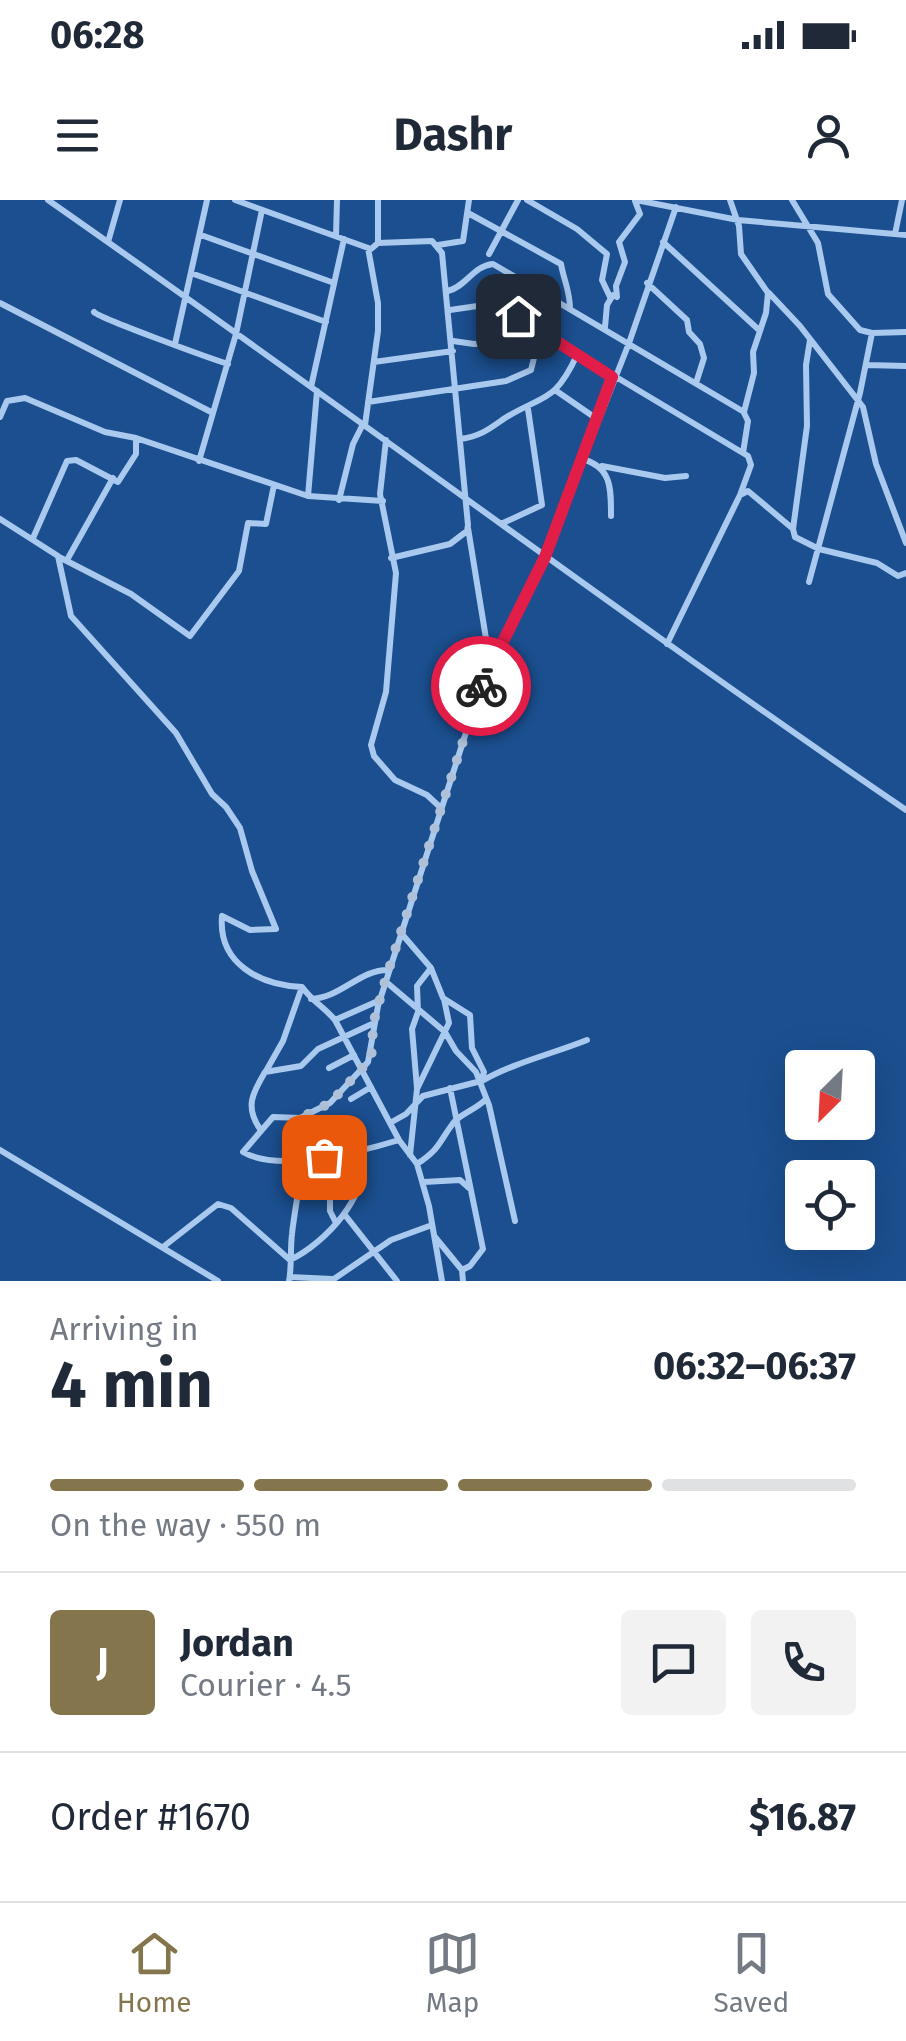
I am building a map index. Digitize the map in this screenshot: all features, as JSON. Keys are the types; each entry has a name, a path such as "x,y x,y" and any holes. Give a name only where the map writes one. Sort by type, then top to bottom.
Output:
{"street":[{"path":"48,200 503,522 545,557 667,644 906,810"},
{"path":"108,242 120,200"},
{"path":"175,344 208,200"},
{"path":"235,200 368,248 378,243 432,241 437,245 448,291 468,528 490,664"},
{"path":"308,496 314,389 340,238 337,200"},
{"path":"378,200 378,243"},
{"path":"437,245 460,244 469,200"},
{"path":"489,254 518,200"},
{"path":"527,200 577,229 607,254 602,280 611,298 605,328"},
{"path":"611,298 616,296 625,262 619,242 640,214 635,200 738,220 906,234"},
{"path":"730,200 738,220 742,254 768,292 859,399 876,464 906,543"},
{"path":"792,200 811,226 823,261 828,294 860,330 906,332"},
{"path":"894,234 902,200"},
{"path":"399,1140 359,1152 259,1162 244,1152 273,1117 300,1118 330,1103 372,1052 373,1024 388,970 490,664 545,557 612,377 629,343 676,207"},
{"path":"198,461 236,334 262,210"},
{"path":"468,212 561,264 562,277 570,288 570,309"},
{"path":"201,234 334,284"},
{"path":"662,242 759,330"},
{"path":"339,500 353,444 364,424 374,362 378,303 368,248"},
{"path":"448,291 462,286 485,265 493,264 744,412"},
{"path":"190,273 326,322"},
{"path":"648,283 687,320 689,332 700,344 704,358 696,383"},
{"path":"742,453 748,421 744,412 754,373 753,352 766,313 768,292"},
{"path":"0,303 213,412"},
{"path":"450,310 498,303 509,307 527,331 748,456 751,466 740,495 667,644"},
{"path":"94,312 102,319 228,364"},
{"path":"809,582 859,399 872,333"},
{"path":"368,402 506,382 531,370 543,338"},
{"path":"453,341 474,344 543,338"},
{"path":"792,529 806,426 810,340"},
{"path":"374,362 453,350"},
{"path":"461,439 478,436 555,390 576,356"},
{"path":"866,365 906,366"},
{"path":"555,390 597,419"},
{"path":"0,417 7,401 24,398 61,416 308,496 383,500"},
{"path":"503,522 542,505 528,409"},
{"path":"33,538 67,461 76,460 118,482 136,454 136,438"},
{"path":"386,440 381,464 383,500 396,573 386,692 371,745 374,756 394,780 442,808"},
{"path":"582,459 666,478 686,476"},
{"path":"602,466 611,492 611,516"},
{"path":"67,560 113,478"},
{"path":"0,518 58,556 131,594 190,636 239,571 248,523 266,524 274,484"},
{"path":"740,495 748,491 802,542 877,563 898,576 906,573"},
{"path":"391,558 450,544 468,528"},
{"path":"58,556 71,616 176,732 212,794 226,806 240,828 276,929 250,930 222,916 232,960 260,978 302,988 335,1020 424,1182 442,1281"},
{"path":"400,932 432,968 449,1024 417,1089"},
{"path":"410,1155 417,1089 412,1029 418,1011 417,986 432,968"},
{"path":"310,999 328,999 375,970 388,970"},
{"path":"385,981 445,1032 480,1081 514,1221"},
{"path":"260,1129 251,1115 251,1097 283,1041 302,988"},
{"path":"443,998 470,1015 472,1048 484,1072 480,1081"},
{"path":"335,1020 380,1000"},
{"path":"265,1072 301,1066 318,1049 373,1024"},
{"path":"390,1123 423,1096 480,1081 497,1070 523,1065 587,1040"},
{"path":"329,1068 354,1055"},
{"path":"351,1098 370,1086"},
{"path":"450,1088 482,1248 470,1266 462,1270"},
{"path":"416,1164 438,1150 456,1119 476,1109 486,1098"},
{"path":"300,1118 305,1144 289,1279 332,1280 391,1240 432,1225"},
{"path":"0,1150 218,1281"},
{"path":"290,1260 312,1250 345,1215 360,1176 363,1162 359,1152"},
{"path":"301,1176 330,1195 336,1222"},
{"path":"424,1182 460,1180 469,1188"},
{"path":"163,1248 218,1204 231,1208 290,1260"},
{"path":"345,1215 396,1281"},
{"path":"434,1236 462,1270 463,1281"}],"way so far":[{"path":"324,1157 302,1158 305,1144 300,1118 330,1103 368,1062 385,981 481,686"}],"route":[{"path":"481,686 545,557 612,377 556,341 527,331 518,316"}]}
